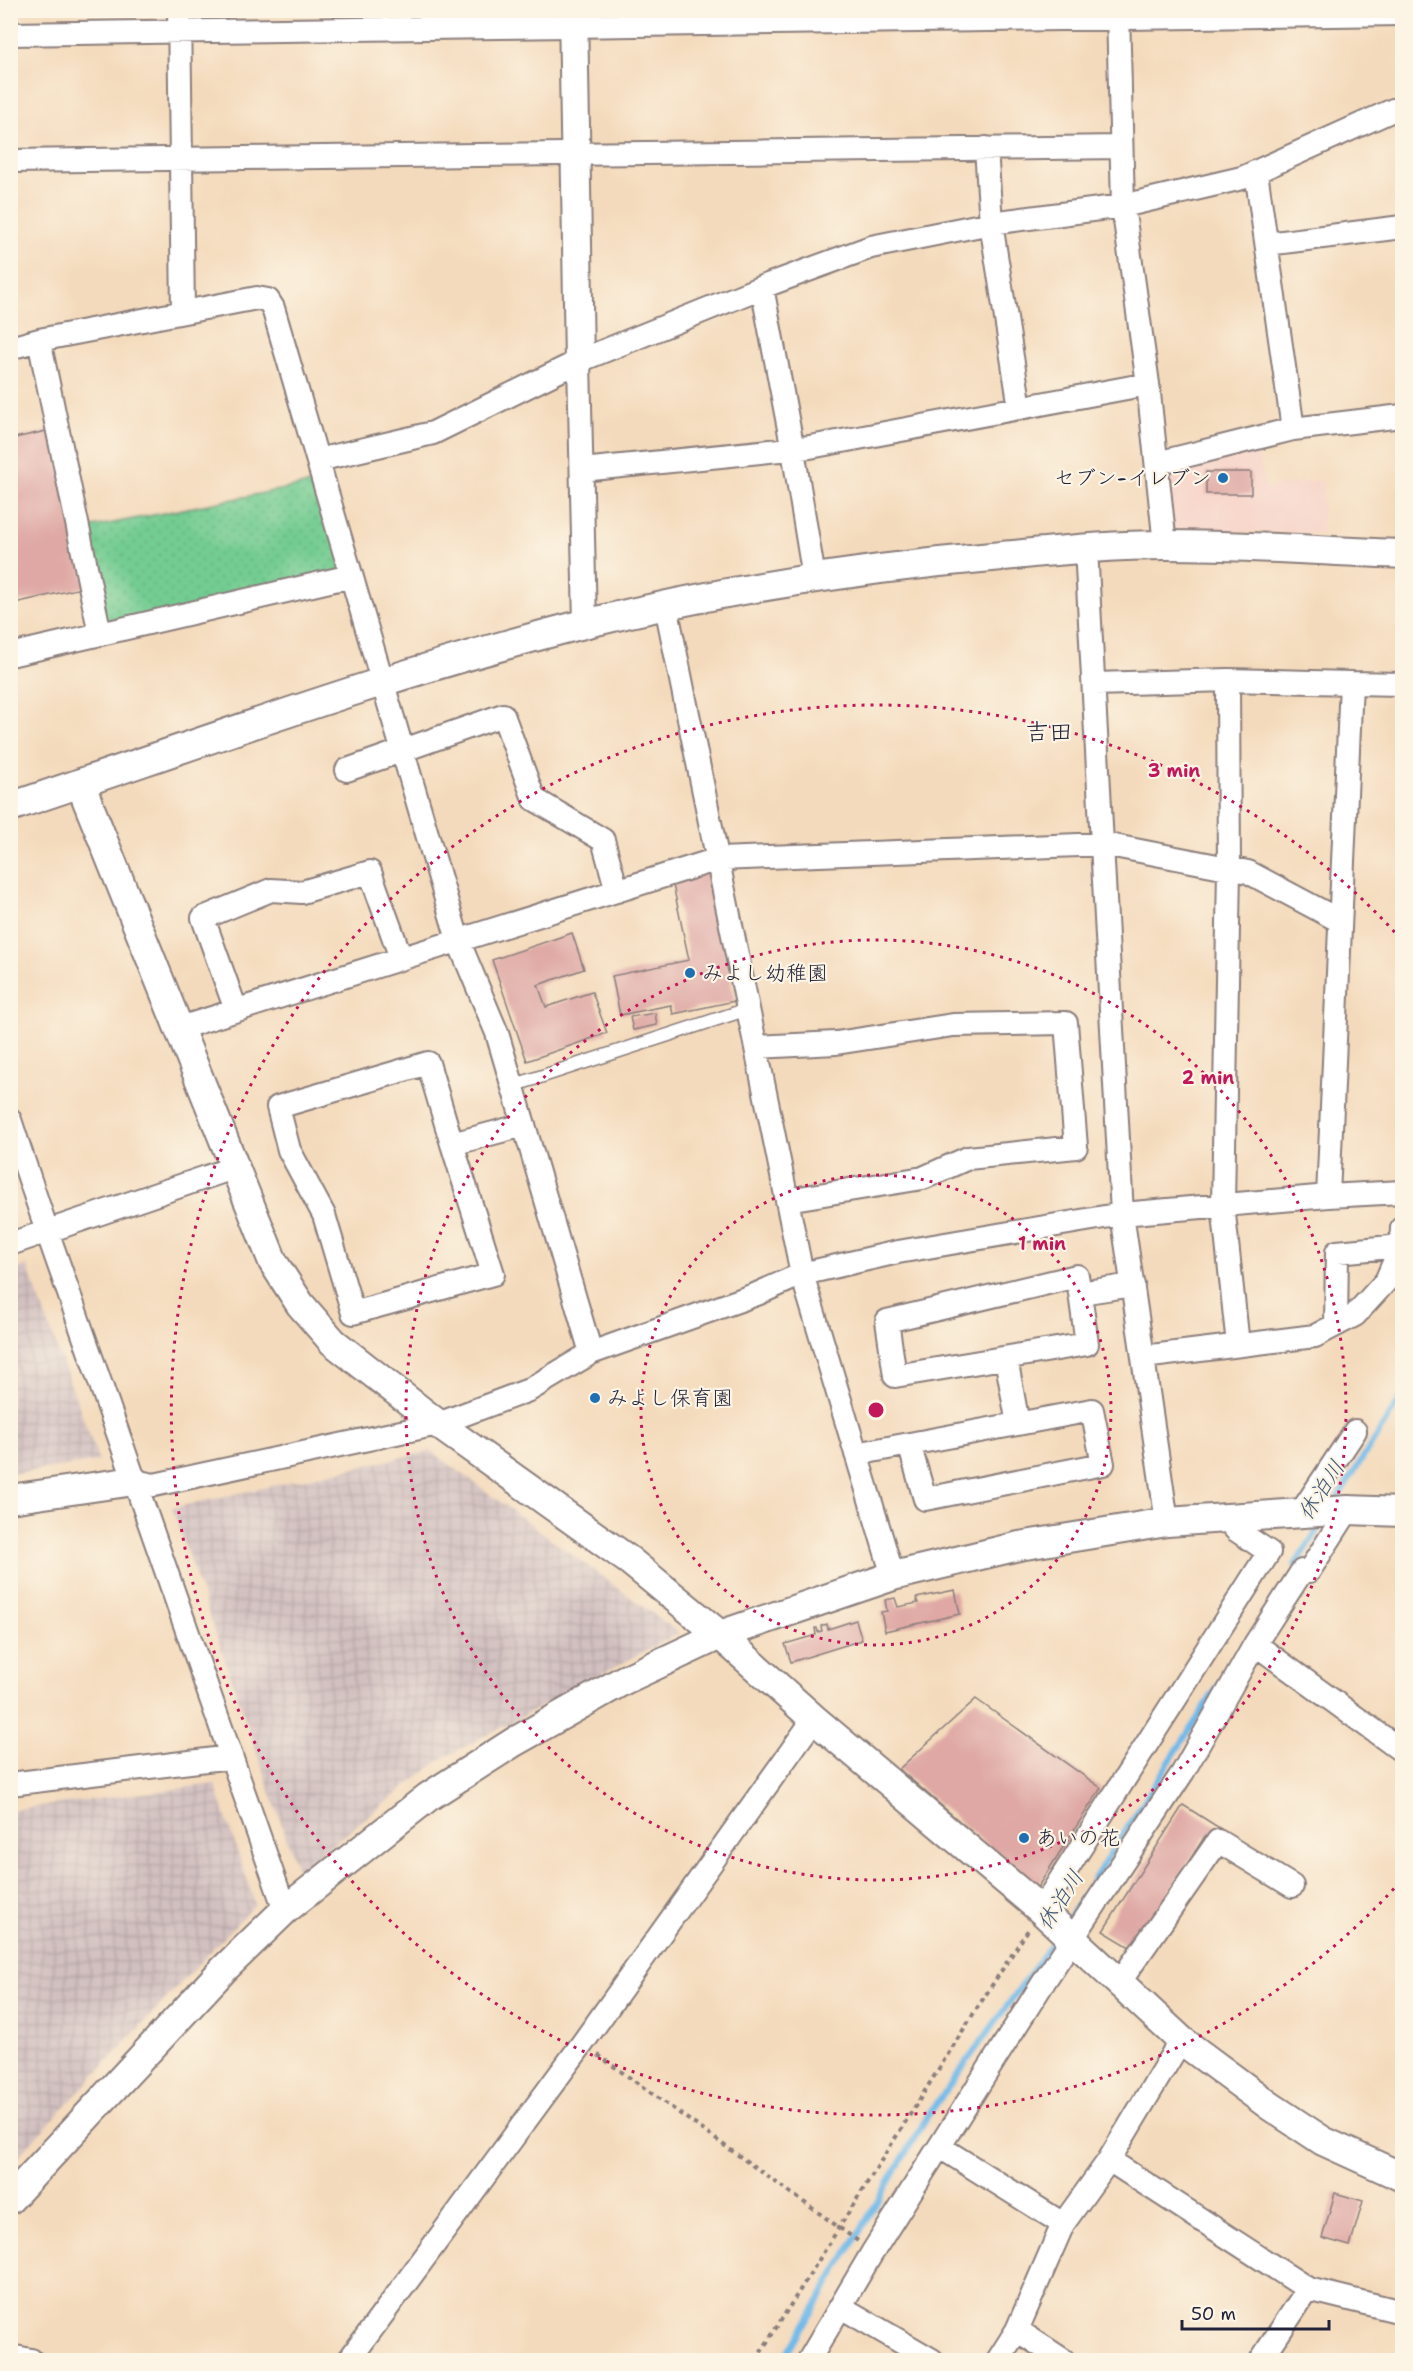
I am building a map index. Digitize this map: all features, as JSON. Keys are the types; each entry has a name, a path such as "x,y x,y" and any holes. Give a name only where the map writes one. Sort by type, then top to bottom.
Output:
{"street":[{"path":"10,34 179,21 1402,14"},
{"path":"1118,15 1123,206 1148,384 1166,545"},
{"path":"573,18 585,624"},
{"path":"179,21 183,312"},
{"path":"318,460 433,434 579,362 762,287 871,248 991,223 1123,206 1242,178 1393,110 1402,109"},
{"path":"10,161 1121,147"},
{"path":"986,148 991,223 1020,408"},
{"path":"1256,172 1293,429"},
{"path":"1267,243 1402,227"},
{"path":"762,287 793,450 814,578"},
{"path":"10,348 39,340 256,298 268,300 273,308 458,940 496,1033 591,1353"},
{"path":"39,340 100,634"},
{"path":"582,470 793,450 1148,384"},
{"path":"1157,463 1293,429 1402,416"},
{"path":"10,807 383,682 585,624 814,578 931,562 1086,548 1166,545 1402,554"},
{"path":"1086,548 1104,844 1122,1214 1167,1522"},
{"path":"10,655 351,576"},
{"path":"666,606 802,1274 893,1576"},
{"path":"1095,684 1228,680 1402,684"},
{"path":"1228,680 1229,869 1223,1205 1238,1346"},
{"path":"1328,1196 1351,683"},
{"path":"346,770 503,715 534,799 603,840 617,891"},
{"path":"80,783 273,1262 300,1304 333,1342 438,1424 588,1529 720,1635 814,1719 1055,1923 1181,2040 1270,2106 1323,2141 1402,2177"},
{"path":"180,1028 718,859 1104,844 1248,873 1340,921"},
{"path":"237,1010 203,918 271,890 302,892 370,872 401,958"},
{"path":"756,1047 836,1043 953,1024 1066,1023 1076,1147 968,1158 923,1178 787,1200"},
{"path":"428,1064 452,1144 493,1274 353,1313 324,1215 289,1150 278,1107 428,1064"},
{"path":"10,1120 285,1910"},
{"path":"452,1144 524,1125"},
{"path":"10,1244 236,1167"},
{"path":"10,1499 134,1481 154,1485 438,1424 529,1390 591,1353 757,1294 802,1274 898,1252 1122,1214 1328,1196 1402,1192"},
{"path":"1336,1325 1336,1252 1402,1237"},
{"path":"1143,1357 1316,1336 1355,1315 1386,1281 1402,1237"},
{"path":"1077,1276 1080,1293 1087,1344 895,1377 887,1321 1077,1276"},
{"path":"1080,1293 1133,1285"},
{"path":"1006,1358 1018,1424"},
{"path":"856,1454 909,1444 1018,1424 1092,1410 1103,1464 925,1499 909,1444"},
{"path":"1055,1923 1183,1772 1255,1644 1302,1571 1309,1571 1323,1512 1355,1431"},
{"path":"10,2199 223,1970 285,1910 428,1797 514,1742 624,1680 720,1635 893,1576 1019,1546 1167,1522 1323,1512 1402,1512"},
{"path":"809,2361 872,2253 940,2147 1055,1923 1269,1552 1236,1530 1226,1518"},
{"path":"1255,1644 1402,1751"},
{"path":"349,2361 582,2044 814,1719"},
{"path":"10,1784 231,1757"},
{"path":"1119,1983 1218,1841 1292,1886"},
{"path":"998,2361 1017,2330 1064,2224 1109,2160 1181,2040"},
{"path":"940,2147 1064,2224"},
{"path":"1109,2160 1308,2289 1402,2312"},
{"path":"1261,2361 1308,2289"},
{"path":"841,2307 932,2361"},
{"path":"1017,2330 1063,2361"},
{"path":"10,2356 31,2361"}],"lane":[{"path":"512,1086 748,1009"}],"path":[{"path":"756,2361 970,2019 1055,1923"},
{"path":"582,2044 840,2227"}],"shaded area":[{"path":"1256,448 1266,487 1323,480 1322,534 1175,529 1164,473 1170,468"},
{"path":"27,1266 99,1461 11,1474 11,1271"},
{"path":"431,1451 679,1633 440,1760 298,1871 172,1508"},
{"path":"215,1784 255,1904 11,2164 11,1810"}],"green space":[{"path":"324,481 351,576 100,634 78,530"}],"building":[{"path":"51,430 86,587 10,604 10,439"},
{"path":"1206,472 1251,472 1251,494 1206,494"},
{"path":"708,872 735,1001 673,1014 671,1005 620,1015 612,976 689,960 672,880"},
{"path":"572,933 584,969 538,985 546,1007 592,992 607,1033 527,1061 492,960"},
{"path":"655,1013 657,1025 633,1030 630,1017"},
{"path":"955,1590 960,1614 885,1631 881,1612 887,1611 885,1600 895,1598 898,1607 918,1603 916,1598"},
{"path":"856,1620 862,1640 791,1662 785,1644 816,1635 815,1628 818,1632 822,1631 821,1626 827,1624 828,1629"},
{"name":"あいの花","path":"976,1699 1101,1788 1037,1888 899,1769"},
{"path":"1183,1805 1221,1829 1213,1841 1205,1836 1133,1949 1103,1931"},
{"path":"1335,2193 1363,2201 1350,2246 1322,2238"}],"waterway":[{"name":"休泊川","path":"1335,1502 1402,1396"},
{"name":"休泊川","path":"1295,1565 1323,1521"},
{"name":"休泊川","path":"1065,1924 1227,1672"},
{"name":"休泊川","path":"784,2360 927,2117 1058,1935"}],"place":[{"name":"セブン-イレブン","path":"1223,478"},
{"name":"みよし幼稚園","path":"690,973"},
{"name":"みよし保育園","path":"595,1398"},
{"name":"あいの花","path":"1024,1838"}],"district":[{"name":"吉田","path":"1049,732"}]}
